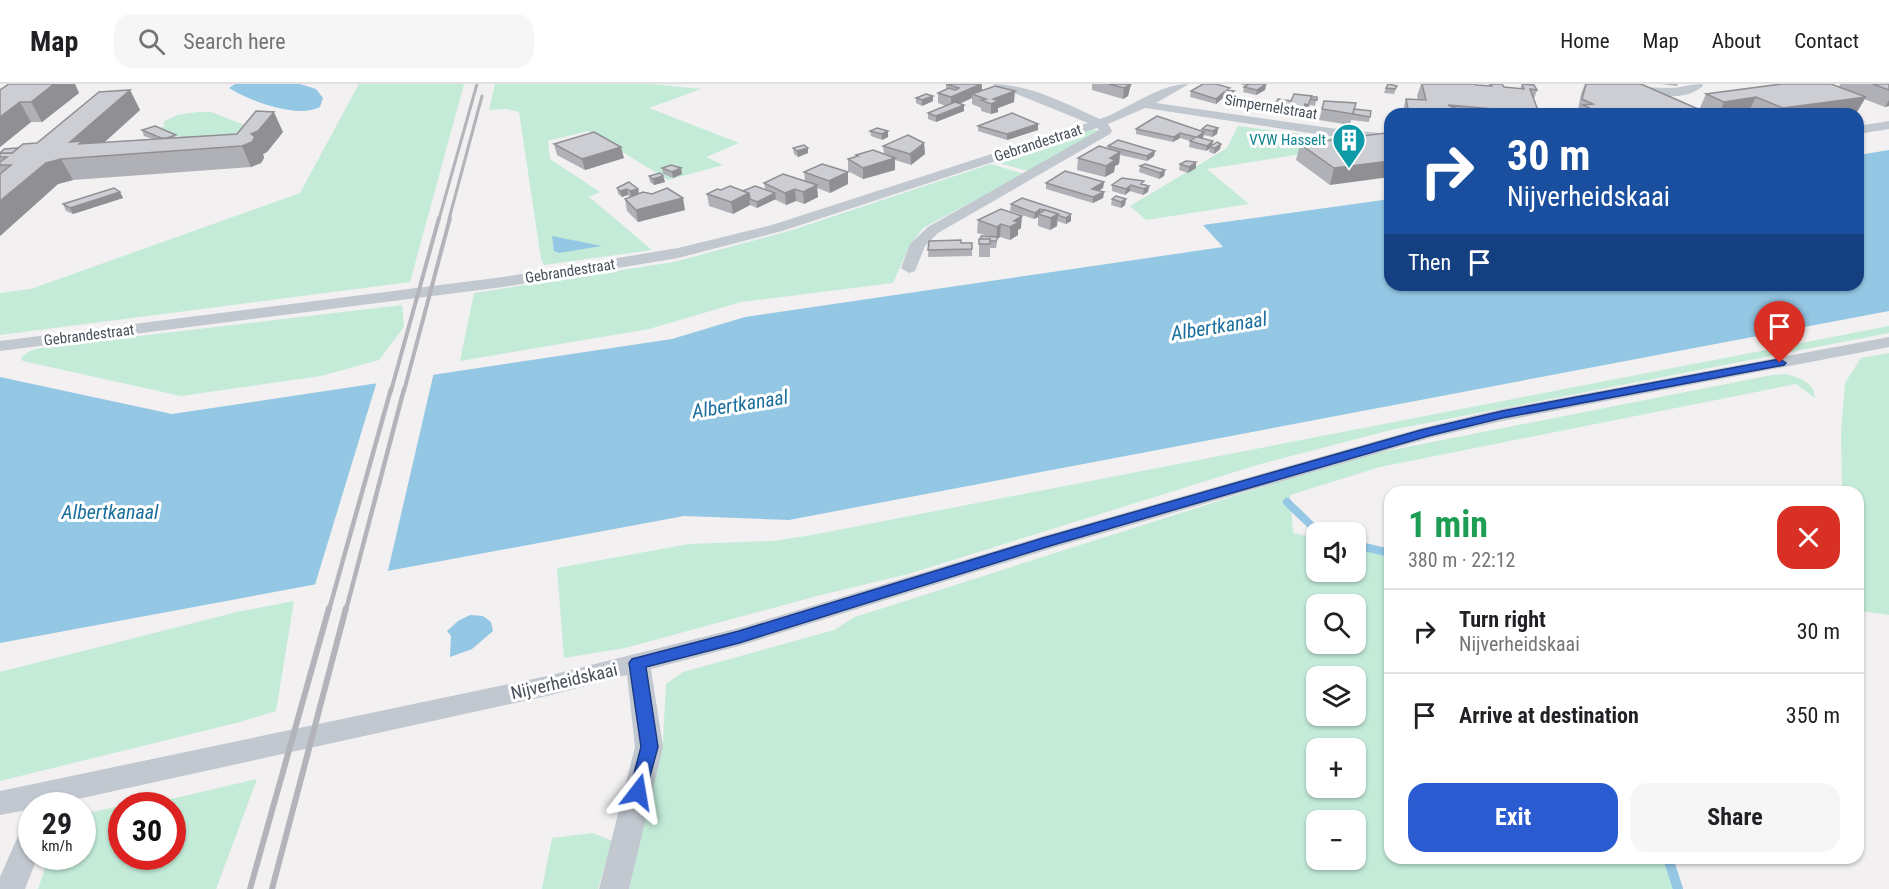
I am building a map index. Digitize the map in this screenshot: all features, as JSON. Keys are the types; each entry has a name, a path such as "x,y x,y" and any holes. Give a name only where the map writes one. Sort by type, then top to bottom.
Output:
{"street":[{"path":"998,84 1036,96 1099,123"},
{"name":"Gebrandestraat","path":"0,346 503,282 678,253 777,228 1099,123 1147,105 1183,84"},
{"path":"1612,84 1668,91 1688,91 1696,86 1695,84"},
{"name":"Simpernelstraat","path":"1147,105 1330,132 1384,137"},
{"name":"Gebrandestraat","path":"909,268 918,244 933,230 1106,131 1099,123"},
{"path":"1864,129 1889,125"},
{"name":"Nijverheidskaai","path":"82,792 547,686 739,637 1048,542 1425,432 1502,415 1889,342"},
{"path":"614,889 649,747 638,663"},
{"name":"Nijverheidskaai","path":"0,803 18,802"},
{"path":"10,889 18,870"}],"green space":[{"path":"359,84 464,84 410,282 0,335 0,293 31,289 300,193"},
{"path":"495,84 652,84 701,89 649,108 739,143 706,157 723,165 668,180 588,131 548,141 550,159 600,192 589,197 652,250 544,265 541,259 519,112 506,109 489,110"},
{"path":"211,112 252,128 249,132 200,145 159,128 165,126 163,122 177,115"},
{"path":"1238,126 1372,143 1207,169 1249,204 1146,220 1130,206 1227,148"},
{"path":"1091,129 1100,131 1028,171 995,162"},
{"path":"991,164 1024,174 923,228 910,245 893,283 741,302 649,329 460,361 474,293 674,262 789,231"},
{"path":"402,305 404,327 379,360 321,376 181,396 21,359 32,351 46,347"},
{"path":"1889,326 1889,333 1391,430 1257,465 908,574 625,648 564,658 557,568 689,544 773,541 812,535"},
{"path":"1889,353 1889,615 1864,611 1864,486 1842,486 1841,432 1845,383 1861,358"},
{"path":"1786,374 1809,384 1815,398 1796,384 1380,467 1290,495 1293,533 1306,536 1306,582 1366,582 1366,549 1384,554 1384,864 1666,864 1676,889 629,889 663,740 666,684 683,672 834,630 855,617 1300,475 1377,453 1772,375"},
{"path":"294,601 276,711 240,722 0,781 0,672 237,612"},
{"path":"257,779 216,889 38,889 45,870 96,870 96,811 108,809 108,870 186,870 186,796"},
{"path":"593,833 612,841 598,889 542,889 552,838"}],"water":[{"path":"235,84 300,84 316,89 323,98 320,107 299,111 287,110 261,103 229,88"},
{"name":"Albertkanaal","path":"1889,150 1889,311 789,520 684,516 0,643 0,377 172,414 672,339 745,317 1223,247 1203,225 1384,200 1384,291 1864,291 1864,154"},
{"path":"552,236 602,246 559,253 554,251"},
{"path":"470,615 483,616 491,622 493,631 472,649 450,657 451,636 447,631 458,621"}],"pier":[{"path":"434,372 387,575 314,588 377,381"}],"building":[{"path":"9,84 54,84 31,102 20,102 0,117 0,90"},
{"path":"946,84 981,84 951,97 938,93 949,88 955,90 959,88"},
{"path":"1109,84 1125,84 1130,85 1124,88"},
{"path":"1203,84 1216,84 1234,91 1230,94 1224,92 1216,99 1191,91"},
{"path":"1249,84 1266,84 1257,90 1244,87"},
{"path":"1388,84 1397,86 1395,89 1386,88"},
{"path":"1422,84 1492,86 1491,84 1502,84 1504,87 1524,89 1522,84 1534,85 1537,90 1530,89 1537,108 1482,108 1448,105 1455,108 1408,108 1406,99 1426,100"},
{"path":"1586,84 1641,84 1696,108 1589,108 1583,105 1593,104 1582,99"},
{"path":"1781,84 1831,84 1866,97 1783,108 1756,97 1724,102 1706,94"},
{"path":"1873,84 1889,84 1889,90"},
{"path":"995,86 1015,91 993,99 998,101 991,104 981,100 986,99 972,94"},
{"path":"130,90 70,142 82,141 79,144 237,134 256,111 274,112 258,131 251,134 255,137 252,142 242,146 61,159 46,163 0,201 0,174 11,165 0,165 0,162 7,157 0,157 0,153 12,153 23,144 37,143 99,92"},
{"path":"926,94 933,96 922,100 916,98"},
{"path":"1294,94 1312,96 1304,108 1276,103 1278,99 1291,101"},
{"path":"1324,101 1356,103 1353,114 1322,109"},
{"path":"955,102 964,105 936,116 928,113"},
{"path":"1354,109 1371,111 1370,117 1353,114"},
{"path":"1012,113 1038,124 1007,134 978,126"},
{"path":"1157,116 1204,132 1197,137 1213,141 1207,146 1190,141 1196,137 1180,133 1174,137 1136,129"},
{"path":"1207,125 1218,128 1213,131 1202,129"},
{"path":"155,126 176,135 161,138 142,130"},
{"path":"877,128 888,131 882,134 870,131"},
{"path":"594,132 621,147 582,159 554,144"},
{"path":"1384,133 1384,162 1334,168 1300,144"},
{"path":"908,135 924,143 910,154 883,146"},
{"path":"1118,140 1155,151 1147,156 1108,146"},
{"path":"1217,142 1221,144 1215,148 1210,147"},
{"path":"804,145 808,148 797,151 793,148"},
{"path":"1099,146 1120,152 1110,158 1115,160 1106,166 1078,158"},
{"path":"18,148 12,153 0,153 4,149"},
{"path":"873,150 895,158 863,168 848,159 858,156 856,155"},
{"path":"1186,161 1196,162 1189,167 1180,164"},
{"path":"822,164 848,172 829,181 804,172"},
{"path":"1145,164 1165,170 1160,173 1140,166"},
{"path":"671,165 681,168 672,172 662,168"},
{"path":"1065,171 1104,182 1092,189 1104,192 1093,197 1046,183"},
{"path":"660,173 663,176 653,179 649,176"},
{"path":"783,174 817,185 803,192 795,189 785,193 764,183"},
{"path":"1122,178 1144,181 1141,184 1149,186 1144,189 1131,185 1126,189 1112,185"},
{"path":"629,182 638,189 620,191 617,188"},
{"path":"730,186 749,193 731,202 707,194 717,189 721,190"},
{"path":"755,186 775,193 757,202 750,199 749,193 743,191"},
{"path":"114,188 120,192 70,208 63,204"},
{"path":"667,188 683,198 636,210 625,199 643,192 652,194"},
{"path":"1116,196 1126,199 1121,202 1112,199"},
{"path":"1022,198 1071,214 1066,218 1040,209 1035,213 1011,204"},
{"path":"1001,209 1022,216 1014,221 1019,222 1010,227 1001,224 997,227 978,220"},
{"path":"1045,210 1058,214 1051,218 1038,214"},
{"path":"981,236 998,237 996,241 990,241 990,239 981,239"},
{"path":"979,239 990,239 990,244 979,244"},
{"path":"961,240 961,243 972,243 972,249 928,250 929,241"}],"waterway":[{"path":"1287,502 1308,522"},
{"path":"1366,547 1384,552"},
{"path":"1670,864 1678,889"}],"railway":[{"path":"439,219 477,84"},
{"path":"449,219 482,96"},
{"path":"391,391 439,218"},
{"path":"404,391 450,218"},
{"path":"329,610 391,389"},
{"path":"346,610 404,389"},
{"path":"250,889 329,608"},
{"path":"272,889 346,608"}],"place":[{"name":"VVW Hasselt","path":"1349,169"}],"route":[{"path":"638,792 649,747 638,663 739,637 1048,542 1425,432 1502,415 1780,363"}]}
